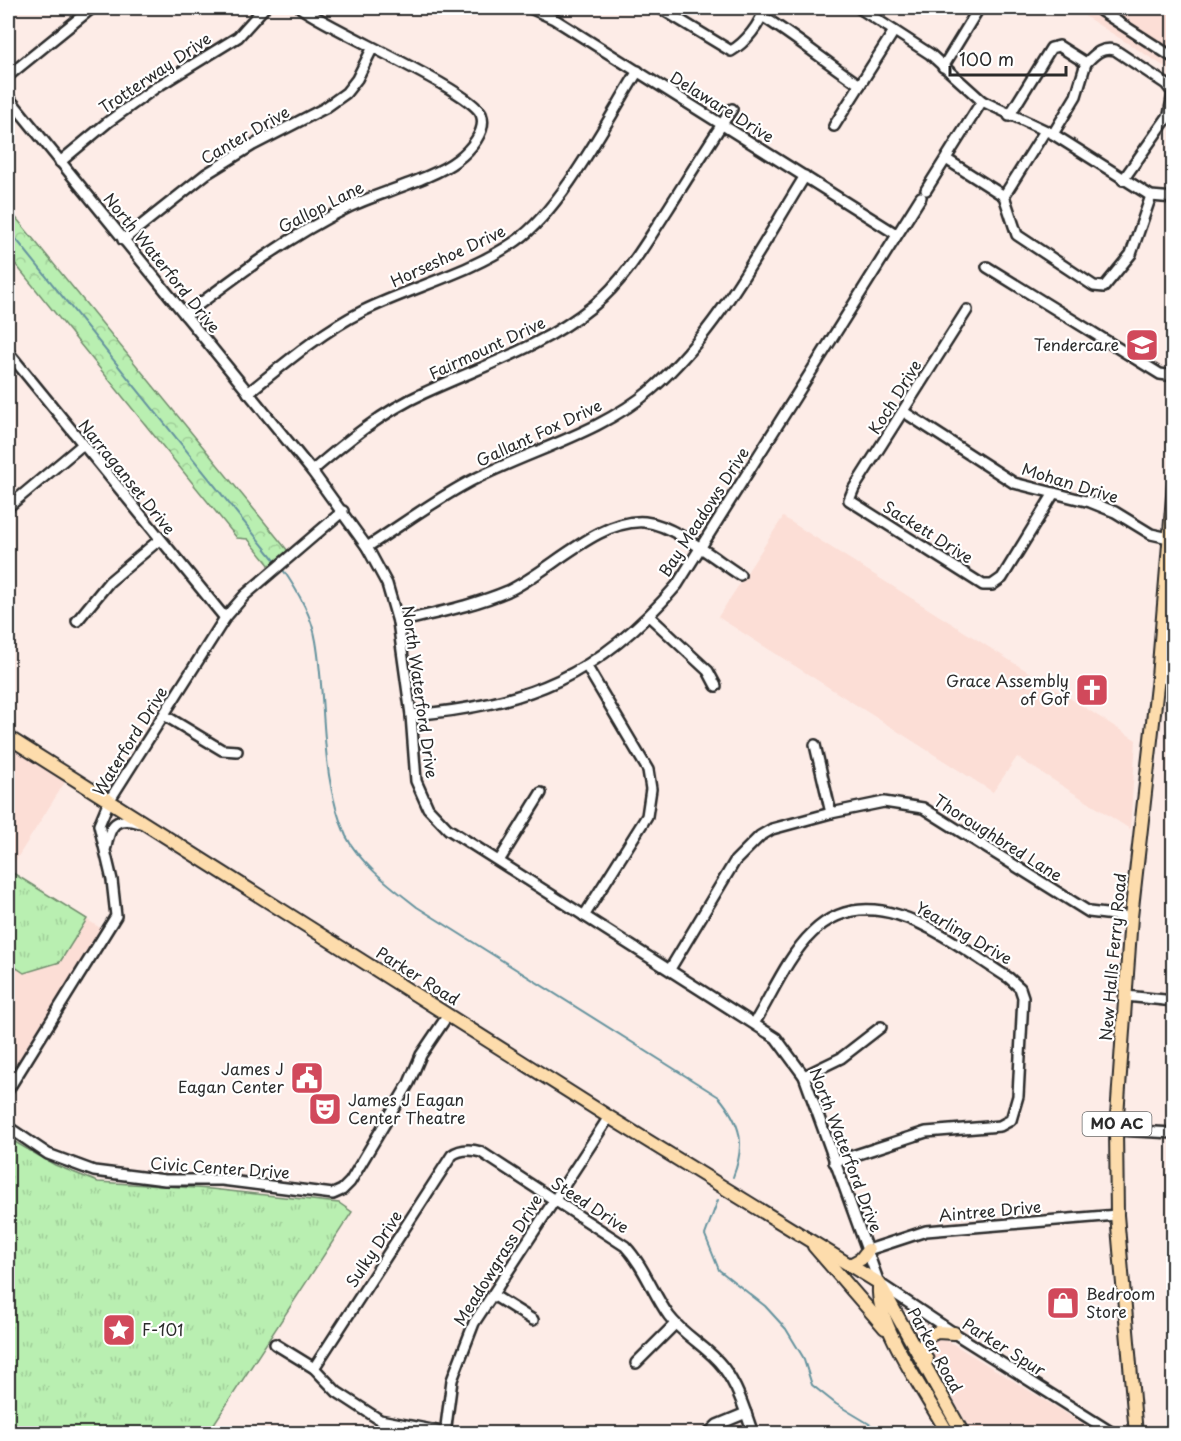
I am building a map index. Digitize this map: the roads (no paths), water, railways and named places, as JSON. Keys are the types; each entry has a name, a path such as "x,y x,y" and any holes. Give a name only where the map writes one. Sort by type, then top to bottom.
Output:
{"main road":[{"name":"New Halls Ferry Road","path":"1136,1434 1117,1215 1116,1130 1131,917 1158,678 1173,484"},
{"name":"Parker Road","path":"8,737 609,1117 879,1283 963,1434"},
{"name":"Parker Road","path":"811,1241 818,1253 854,1289 903,1354"},
{"path":"850,1265 861,1260 868,1250"},
{"name":"Parker Road","path":"879,1283 881,1306 903,1354 948,1434"},
{"path":"945,1400 922,1348 927,1337 937,1332 954,1334"}],"street":[{"path":"8,76 92,8"},
{"name":"Trotterway Drive","path":"60,162 155,88 238,37 264,8"},
{"path":"301,8 372,49"},
{"name":"Delaware Drive","path":"530,8 554,19 896,234"},
{"path":"660,8 731,51 740,46 764,12 803,42 811,52 860,85"},
{"path":"859,8 930,54 982,101 1009,116 1049,133 1151,196 1173,198"},
{"path":"943,67 979,8"},
{"path":"1102,8 1101,10 1173,58"},
{"path":"834,126 894,31"},
{"path":"1009,116 1051,48 1059,46 1086,63"},
{"path":"1004,196 1076,96 1086,63 1098,51 1107,48 1115,50 1166,84 1173,93 1169,115 1123,180"},
{"name":"Gallop Lane","path":"185,315 265,254 306,228 360,202 456,162 477,139 482,126 481,114 471,103 442,84 372,49"},
{"name":"Canter Drive","path":"123,240 206,174 253,145 325,108 346,93 357,79 372,49"},
{"name":"Horseshoe Drive","path":"248,393 302,350 361,312 486,258 517,241 539,221 559,196 638,71"},
{"name":"North Waterford Drive","path":"8,97 312,471 367,547 387,584 398,622 411,715 416,781 428,808 448,829 755,1022 776,1038 804,1076 879,1283"},
{"name":"Bay Meadows Drive","path":"411,715 494,705 557,683 587,667 650,617 677,585 700,550 896,234 982,101"},
{"name":"Fairmount Drive","path":"312,471 351,437 379,418 422,394 520,352 561,330 594,305 623,276 645,246 732,109"},
{"path":"946,159 1004,196 1017,235 1094,286 1104,287 1131,254 1151,196"},
{"name":"Gallant Fox Drive","path":"367,547 466,484 609,418 650,391 683,360 715,319 805,176"},
{"path":"987,267 1160,374 1173,376"},
{"name":"Koch Drive","path":"849,500 854,488 967,310"},
{"name":"Narraganset Drive","path":"8,352 159,540 225,618"},
{"name":"Mohan Drive","path":"904,412 1014,483 1098,505 1115,512 1151,534 1169,538"},
{"path":"8,507 82,445"},
{"name":"Sackett Drive","path":"849,500 983,585 992,585 1002,578 1054,493"},
{"name":"Waterford Drive","path":"8,1090 116,916 99,825 109,801 225,618 245,595 343,511"},
{"path":"398,622 474,604 509,590 604,531 623,524 645,522 663,526 740,575"},
{"path":"77,621 109,582 159,540"},
{"path":"650,617 708,671 716,686"},
{"path":"584,916 647,816 651,789 648,770 587,667"},
{"path":"1158,678 1173,679"},
{"path":"164,715 222,750 237,751"},
{"path":"815,745 831,813"},
{"path":"498,861 541,794"},
{"name":"Thoroughbred Lane","path":"669,969 735,861 748,846 772,829 884,802 923,808 1089,912 1131,917"},
{"path":"105,852 109,831 115,823 132,821 146,824"},
{"name":"Yearling Drive","path":"755,1022 811,934 836,916 870,908 908,916 1010,978 1020,988 1023,997 1018,1096 1015,1113 1006,1125 926,1132 834,1162"},
{"path":"1126,996 1173,1001"},
{"name":"Civic Center Drive","path":"8,1127 48,1154 94,1171 165,1180 219,1180 333,1194 342,1191 350,1182 409,1083 421,1055 448,1015"},
{"path":"804,1076 842,1058 882,1027"},
{"name":"Meadowgrass Drive","path":"448,1433 452,1380 465,1342 554,1199 609,1117"},
{"path":"1116,1130 1173,1133"},
{"name":"Steed Drive","path":"463,1150 481,1152 625,1246 637,1258 651,1290 675,1324 722,1365 734,1384 753,1434"},
{"name":"Sulky Drive","path":"314,1368 452,1155 463,1150"},
{"name":"Aintree Drive","path":"868,1250 926,1231 1117,1215"},
{"name":"Parker Spur","path":"879,1283 954,1334 1114,1434"},
{"path":"493,1295 533,1320"},
{"path":"636,1363 675,1324"},
{"path":"274,1344 314,1368 338,1392 380,1420 448,1433"},
{"path":"708,1434 717,1425 746,1413"}],"waterway":[{"path":"8,229 277,563"},
{"path":"281,567 303,602 314,632 331,789 337,813 352,846 378,875 417,907 719,1097 737,1125 739,1134 739,1154 733,1177"},
{"path":"718,1200 705,1235 719,1270 765,1306 786,1329 803,1357 812,1385 836,1404 886,1434"}],"place":[{"name":"Tendercare","path":"1142,345"},
{"name":"Grace Assembly of Gof","path":"1092,690"},
{"name":"James J Eagan Center","path":"307,1078"},
{"name":"James J Eagan Center Theatre","path":"325,1109"},
{"name":"Bedroom Store","path":"1063,1303"},
{"name":"F-101","path":"119,1330"}]}
